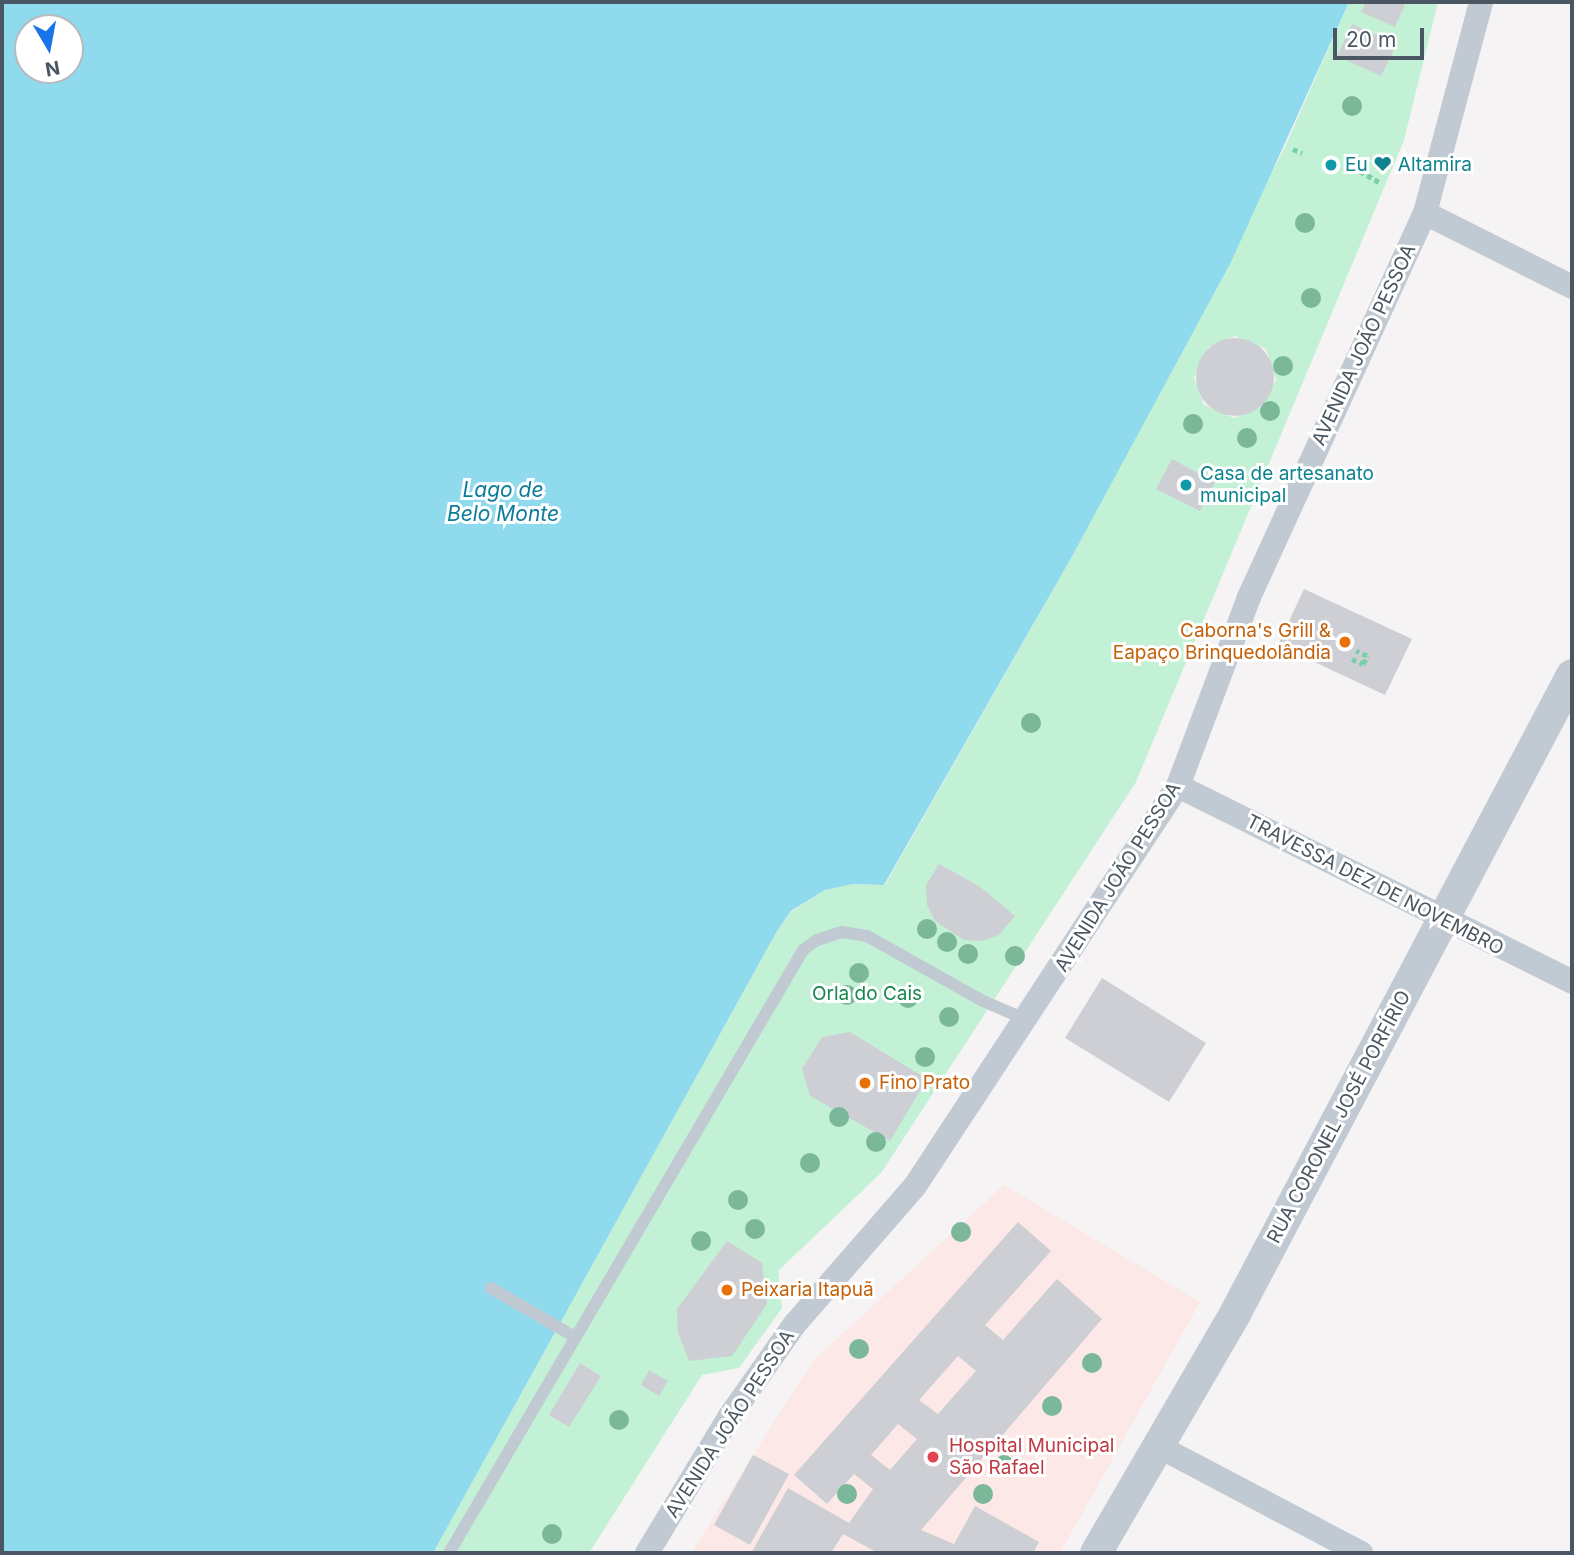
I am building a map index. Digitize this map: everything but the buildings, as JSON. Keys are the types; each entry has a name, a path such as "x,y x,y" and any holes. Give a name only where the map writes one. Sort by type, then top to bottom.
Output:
{"street":[{"name":"AVENIDA JOÃO PESSOA","path":"647,1553 730,1416 794,1324 915,1186 1027,1020 1178,786 1249,597 1425,213 1481,2"},
{"path":"1425,213 1572,287"},
{"name":"RUA CORONEL JOSÉ PORFÍRIO","path":"1096,1553 1156,1445 1236,1312 1572,675"},
{"name":"TRAVESSA DEZ DE NOVEMBRO","path":"1178,786 1444,921 1572,982"},
{"path":"1156,1445 1361,1553"}],"lane":[{"path":"449,1553 573,1336 803,950 817,940 842,932 867,936 983,1001 1027,1020"},
{"path":"491,1288 573,1336"},
{"path":"459,1536 459,1553"}],"path":[{"path":"1293,149 1302,153"},
{"path":"1360,171 1379,182"},
{"path":"1352,659 1363,664 1367,656 1356,651"}],"shaded area":[{"name":"Hospital Municipal São Rafael","path":"1004,1185 1200,1302 1060,1553 691,1553 813,1361"}],"green space":[{"name":"Orla do Cais","path":"1349,2 1438,2 1404,140 1136,782 881,1173 778,1271 782,1308 739,1368 702,1375 589,1553 433,1553 777,931 791,912 825,890 853,884 885,885 1070,560 1285,147","holes":["1235,336 1266,349 1276,380 1261,407 1234,418 1204,405 1194,377 1209,347"]}],"water":[{"name":"Lago de Belo Monte","path":"2,2 1349,2 1231,262 1070,560 884,885 853,884 825,890 791,911 777,931 433,1553 2,1553"}],"place":[{"name":"Eu ♥ Altamira","path":"1331,165"},
{"name":"Casa de artesanato municipal","path":"1186,485"},
{"name":"Caborna's Grill & Eapaço Brinquedolândia","path":"1345,642"},
{"name":"Fino Prato","path":"865,1083"},
{"name":"Peixaria Itapuã","path":"727,1290"},
{"name":"Hospital Municipal São Rafael","path":"933,1457"}]}
